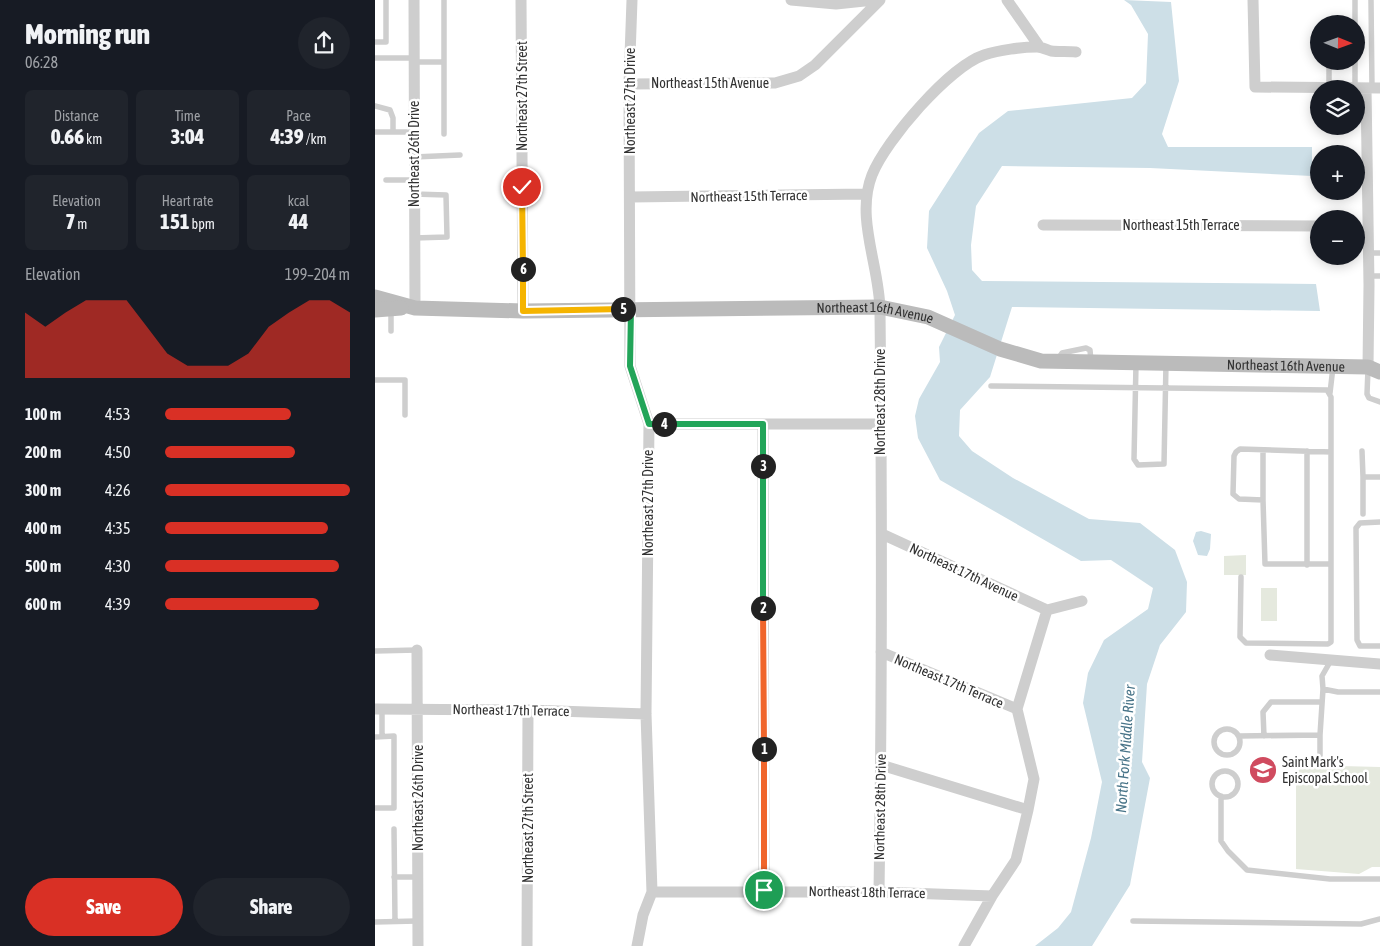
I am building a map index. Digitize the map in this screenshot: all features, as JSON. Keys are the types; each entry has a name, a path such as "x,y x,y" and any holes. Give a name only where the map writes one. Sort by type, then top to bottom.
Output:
{"street":[{"name":"Northeast 26th Drive","path":"414,0 415,308"},
{"name":"Northeast 27th Street","path":"521,0 523,311"},
{"name":"Northeast 27th Drive","path":"632,0 629,84 631,198 630,366 649,424 647,714 652,892 643,915 637,946"},
{"path":"791,0 836,4 874,0"},
{"name":"Northeast 15th Avenue","path":"629,84 775,83 799,76 815,65 879,0"},
{"path":"1007,0 1039,46"},
{"path":"1253,0 1255,87 1310,87"},
{"name":"Northeast 28th Drive","path":"879,892 882,534 879,424 880,307 867,214 867,194 873,174 894,136 923,104 970,61 987,54 1039,46 1051,51 1076,52"},
{"path":"1368,88 1368,226 1374,253 1376,367"},
{"name":"Northeast 15th Terrace","path":"631,198 867,194"},
{"name":"Northeast 15th Terrace","path":"1043,225 1310,226"},
{"path":"375,297 391,306"},
{"name":"Northeast 16th Avenue","path":"375,310 391,306 523,311 880,307 928,316 1000,349 1030,359 1091,363 1376,367"},
{"path":"649,424 879,424"},
{"path":"763,424 764,890"},
{"name":"Northeast 17th Avenue","path":"882,534 1047,610"},
{"path":"964,946 992,896 1016,860 1034,779 1017,709 1047,610 1082,601"},
{"name":"Northeast 26th Drive","path":"417,650 419,708 417,946"},
{"name":"Northeast 17th Terrace","path":"881,652 1017,709"},
{"path":"1269,655 1321,659 1331,662 1380,664"},
{"name":"Northeast 17th Terrace","path":"378,709 528,710 647,714"},
{"name":"Northeast 27th Street","path":"527,946 528,710"},
{"path":"881,766 1028,810"},
{"name":"Northeast 18th Terrace","path":"652,892 764,890 992,896"}],"lane":[{"path":"375,42 386,42 386,0"},
{"path":"444,0 445,134"},
{"path":"1355,0 1355,15"},
{"path":"1368,88 1371,0"},
{"path":"375,58 444,62"},
{"path":"1359,70 1368,88"},
{"path":"375,106 390,110 393,118 393,132"},
{"path":"375,132 414,132"},
{"path":"414,157 460,156"},
{"path":"387,180 414,180"},
{"path":"414,194 446,195 447,237 414,238"},
{"path":"391,306 391,331"},
{"path":"1136,364 1134,459 1138,465 1164,464 1165,364"},
{"path":"1241,577 1240,637 1242,641 1246,643 1328,644 1331,637 1331,452 1329,392 1333,366"},
{"path":"1376,367 1367,394 1369,398 1380,402"},
{"path":"375,380 405,380 405,415"},
{"path":"991,386 1322,389 1329,392"},
{"path":"1263,500 1239,499 1233,494 1236,452 1240,450 1263,450 1331,452"},
{"path":"1263,450 1265,564 1331,564"},
{"path":"1307,451 1307,565"},
{"path":"1362,452 1363,514"},
{"path":"1363,477 1380,477"},
{"path":"1380,522 1360,523 1356,528 1357,640 1360,646 1380,646"},
{"path":"375,651 417,650"},
{"path":"1320,758 1322,676 1331,662"},
{"path":"1323,689 1338,692 1380,692"},
{"path":"1264,736 1263,712 1271,702 1321,702"},
{"path":"378,709 382,736"},
{"path":"1240,736 1240,744 1234,753 1222,754 1215,749 1214,738 1218,732 1230,730 1240,736 1320,735"},
{"path":"375,736 394,736 394,808 375,808"},
{"path":"1229,772 1237,782 1236,790 1229,796 1221,796 1215,791 1213,780 1218,773 1229,772"},
{"path":"1221,796 1221,841 1247,870 1330,879 1380,879"},
{"path":"394,829 395,921"},
{"path":"394,877 417,877"},
{"path":"1133,921 1361,924 1380,919"},
{"path":"375,922 417,920"}],"shaded area":[{"path":"1246,555 1246,575 1224,575 1224,556"},
{"path":"1261,588 1277,588 1277,621 1261,621"},
{"path":"1303,765 1380,767 1380,867 1372,867 1359,874 1296,869 1296,774"}],"water":[{"name":"North Fork Middle River","path":"1124,0 1171,2 1179,81 1162,134 1168,147 1310,147 1310,176 1150,168 1002,166 976,206 971,245 972,270 982,281 1316,284 1320,311 1012,307 990,377 960,410 959,436 972,451 1013,478 1089,519 1140,523 1175,550 1187,582 1186,612 1160,645 1147,684 1142,762 1150,778 1130,885 1092,946 1035,946 1058,928 1071,912 1091,838 1102,782 1083,703 1088,673 1104,640 1148,609 1153,588 1111,560 1081,561 940,480 918,438 915,416 919,399 940,362 939,347 955,315 947,291 927,248 929,211 979,133 1008,111 1132,98 1146,83 1148,34 1131,5"},
{"path":"1201,531 1211,534 1210,549 1207,556 1198,555 1193,541 1196,532"}],"place":[{"name":"Saint Mark's Episcopal School","path":"1263,770"}],"route":[{"path":"522,187 523,311 631,309 630,366 649,424 763,424 764,890"}]}
